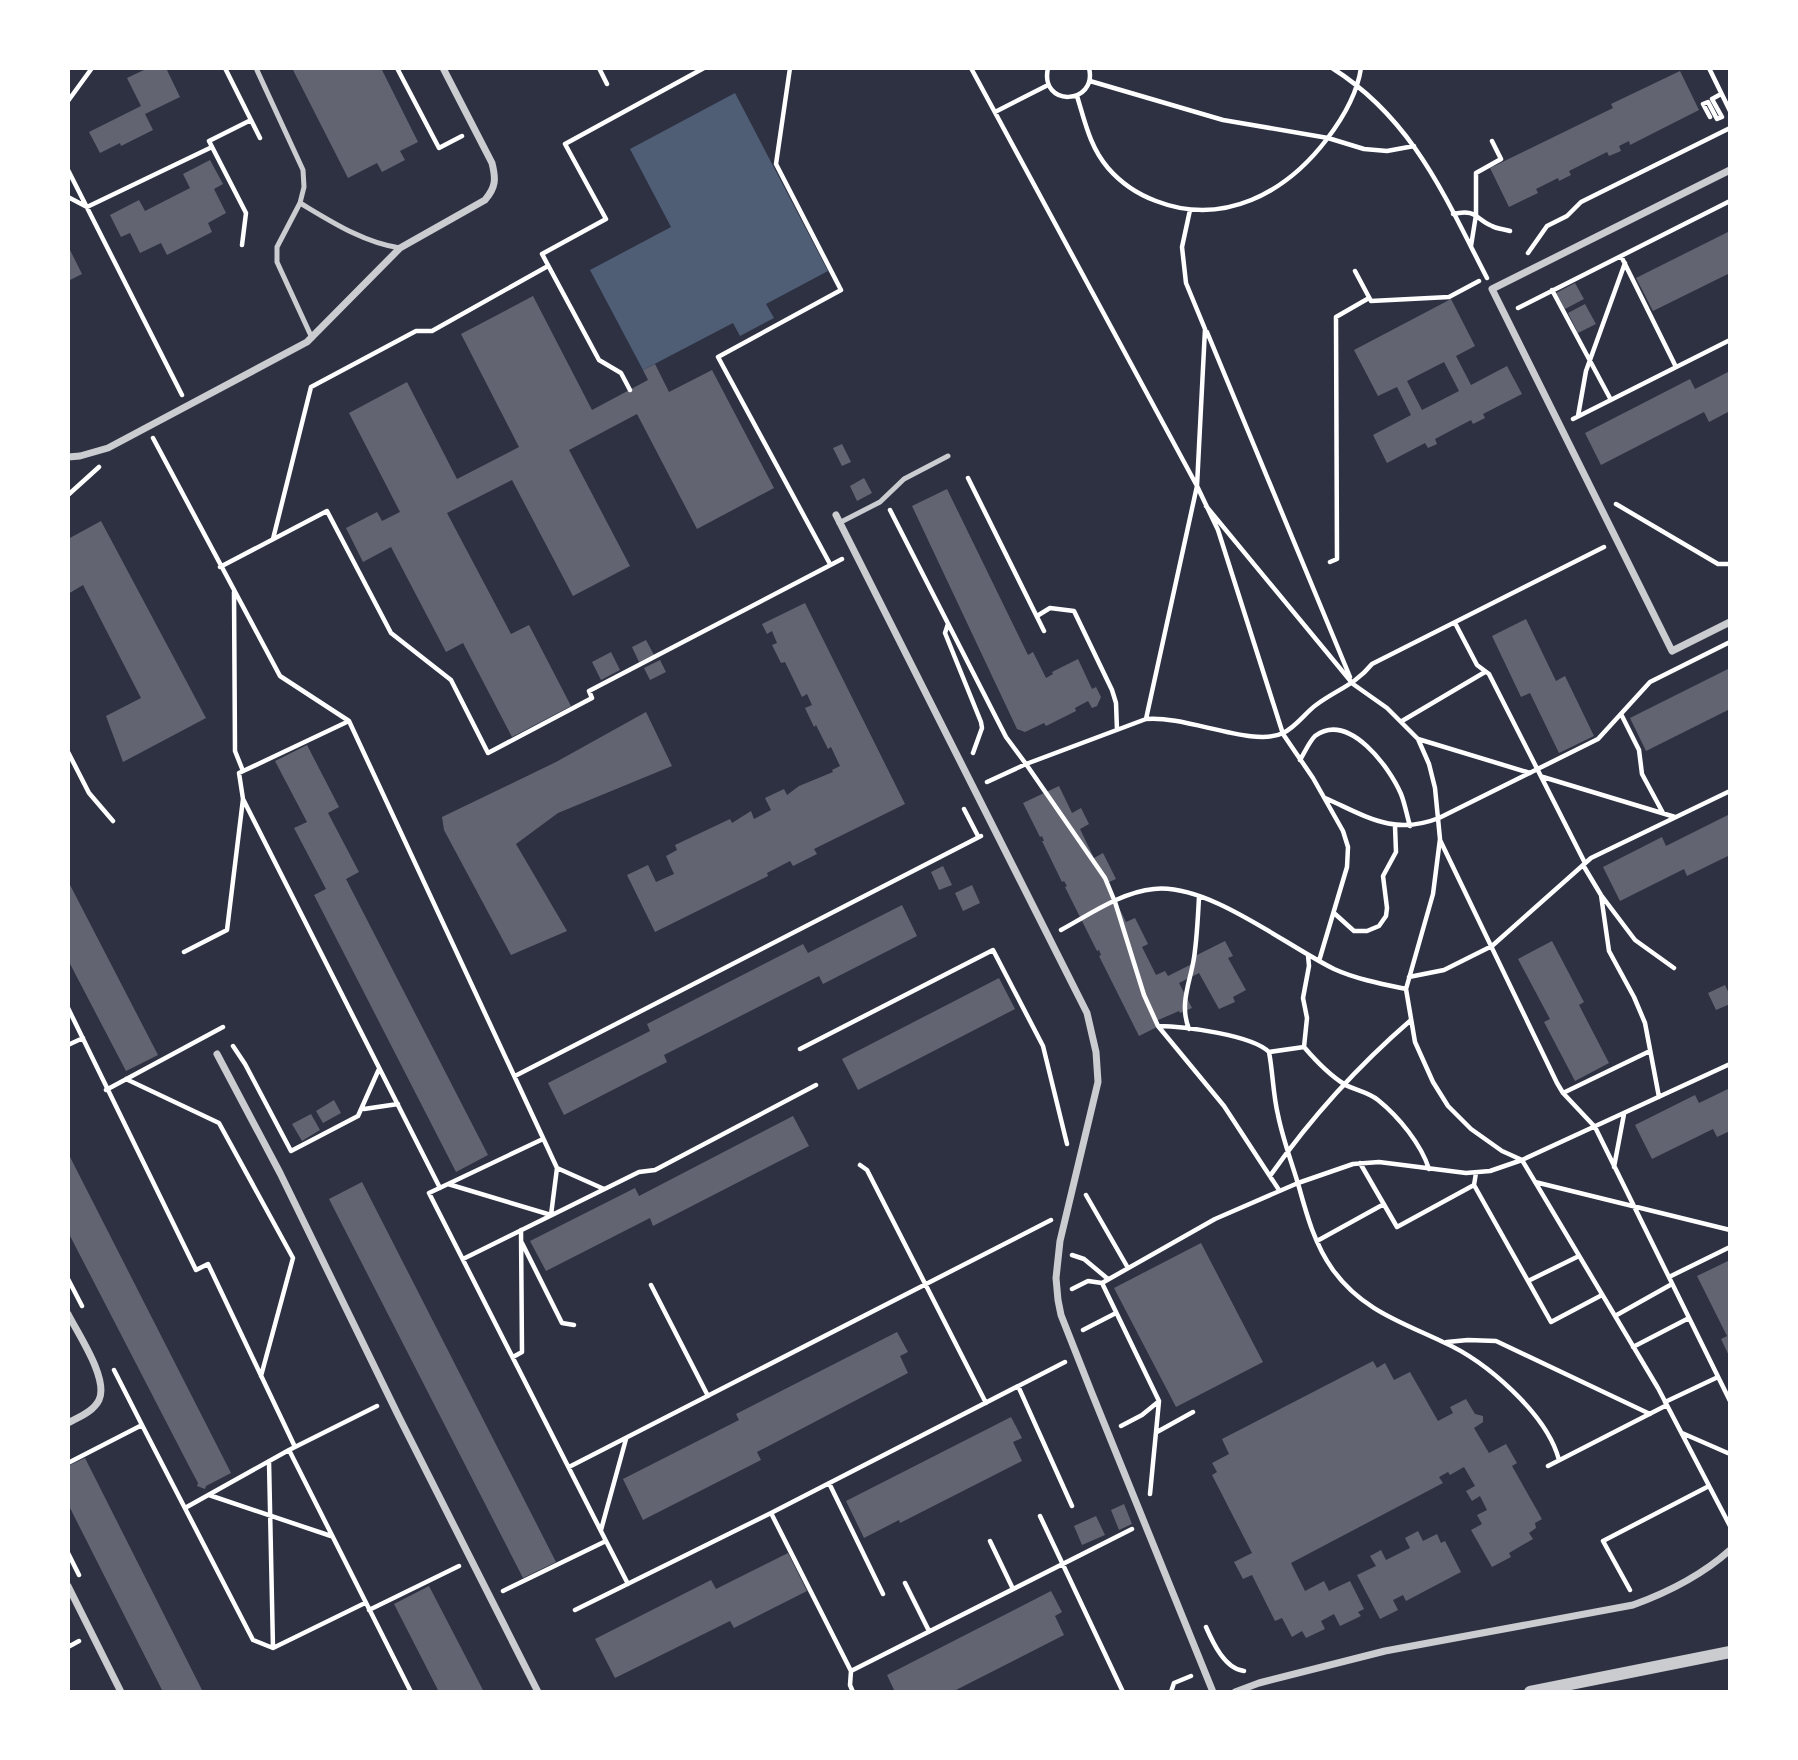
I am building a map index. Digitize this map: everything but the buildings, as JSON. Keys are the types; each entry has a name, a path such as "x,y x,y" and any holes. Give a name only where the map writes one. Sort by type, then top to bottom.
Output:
{"street":[{"path":"68,457 108,448 312,338 400,248 485,200 493,191 496,177 492,163 443,68"},
{"path":"1730,170 1492,289 1672,650 1730,622"},
{"path":"838,519 1087,1013 1096,1052 1098,1082 1064,1222 1056,1278 1058,1300 1061,1315 1213,1692"},
{"path":"217,1054 280,1174 538,1692"},
{"path":"68,1314 100,1376 101,1389 99,1400 90,1410 68,1423"},
{"path":"1235,1692 1259,1683 1385,1651 1633,1605 1692,1579 1730,1550"},
{"path":"68,1586 121,1692"},
{"path":"1530,1692 1730,1652"}],"lane":[{"path":"256,68 303,170 304,187 300,202 276,247 277,261 312,338"},
{"path":"300,202 367,238 400,248"},
{"path":"838,519 880,502 904,479 948,456"}],"path":[{"path":"68,101 92,68"},
{"path":"225,68 260,138"},
{"path":"397,68 439,148 475,130"},
{"path":"599,68 607,84"},
{"path":"630,390 621,373 599,360 542,254 606,219 565,144 704,68"},
{"path":"790,68 776,164 841,290 718,357 830,564"},
{"path":"971,68 1197,486 1218,530 1283,734 1343,831 1348,847 1347,867 1319,961"},
{"path":"1048,68 1048,85 1064,97 1077,96 1087,87 1090,81 1089,68"},
{"path":"1332,68 1358,85 1405,131 1431,172 1492,289"},
{"path":"1077,96 1089,139 1108,168 1139,195 1167,205 1203,211 1242,204 1267,192 1309,163 1342,120 1358,85 1361,68"},
{"path":"1709,68 1730,111"},
{"path":"1090,81 1223,120 1328,138 1364,149 1387,151 1414,146"},
{"path":"995,112 1048,85"},
{"path":"1710,117 1703,104 1707,102 1717,120 1722,117 1712,99 1721,94"},
{"path":"242,245 246,213 209,141 251,120"},
{"path":"1524,259 1547,226 1567,216 1581,202 1730,128"},
{"path":"1471,247 1476,215 1476,173 1501,159 1492,141"},
{"path":"87,207 212,147"},
{"path":"68,170 182,396"},
{"path":"68,197 87,207"},
{"path":"1517,318 1518,308 1730,201"},
{"path":"1190,210 1182,247 1186,282 1353,684"},
{"path":"1453,214 1462,212 1476,215 1489,226 1510,231"},
{"path":"1621,256 1676,367"},
{"path":"1578,416 1586,371 1625,263"},
{"path":"273,539 311,387 415,331 432,331 548,267"},
{"path":"1355,271 1371,302 1449,297 1496,273"},
{"path":"1552,290 1611,400"},
{"path":"1330,562 1337,559 1336,317 1369,298"},
{"path":"1146,719 1197,486 1205,329"},
{"path":"1569,421 1730,340"},
{"path":"171,402 195,390"},
{"path":"142,441 152,436 280,676 349,721 557,1168 551,1215"},
{"path":"68,495 102,464"},
{"path":"968,478 1044,631"},
{"path":"1615,511 1609,500 1718,564 1730,564"},
{"path":"885,514 896,504"},
{"path":"1206,506 1353,684 1402,721 1418,739 1429,764 1440,839 1433,894 1406,989 1415,1042 1433,1082 1448,1106 1471,1129 1502,1151 1522,1160 1666,1404 1730,1526"},
{"path":"890,510 1006,737 1105,878 1143,995 1158,1026 1224,1106 1279,1190"},
{"path":"220,567 327,511 391,633 451,680 488,753 592,698 589,691 841,558"},
{"path":"981,774 987,782 1146,719 1186,721 1244,736 1283,734 1315,705 1353,684 1372,664 1618,540"},
{"path":"234,591 235,751 243,771"},
{"path":"1037,616 1050,608 1074,611 1112,690 1116,703 1117,730"},
{"path":"949,623 945,633 981,722 982,728 973,756"},
{"path":"1455,623 1477,665 1489,674 1601,895 1635,940 1674,968"},
{"path":"1324,797 1386,824 1420,825 1439,818 1598,739 1650,682 1730,642"},
{"path":"1402,721 1485,672"},
{"path":"1621,715 1639,750 1642,774 1664,814"},
{"path":"184,952 226,930 243,799 239,773 349,721"},
{"path":"1300,760 1316,736 1328,731 1344,732 1367,745 1387,767 1410,826"},
{"path":"1418,739 1530,773"},
{"path":"68,752 89,793 113,821"},
{"path":"1542,777 1675,817"},
{"path":"1409,977 1425,976 1444,970 1492,946 1591,858 1730,791"},
{"path":"243,799 440,1188"},
{"path":"1334,913 1354,931 1367,931 1379,926 1386,916 1383,876 1396,852 1395,825"},
{"path":"515,1076 995,829"},
{"path":"1440,839 1563,1093 1595,1127 1730,1401"},
{"path":"1057,932 1137,892 1167,888 1233,911 1336,970 1406,989"},
{"path":"1601,895 1609,951 1645,1023 1659,1097"},
{"path":"1189,1029 1185,1020 1185,998 1194,957 1199,897"},
{"path":"800,1049 992,950 1043,1046 1067,1144 1064,1157"},
{"path":"1308,955 1310,966 1303,998 1307,1018 1304,1047 1328,1073 1345,1085 1377,1099 1425,1154 1429,1168"},
{"path":"68,1009 196,1270 208,1264 332,1536 411,1692"},
{"path":"1270,1177 1287,1152 1345,1085 1411,1020"},
{"path":"1158,1026 1178,1026 1254,1041 1269,1052 1304,1047"},
{"path":"106,1090 223,1027"},
{"path":"68,1045 83,1038"},
{"path":"233,1046 246,1064 291,1151 358,1116 380,1069"},
{"path":"1563,1093 1650,1051"},
{"path":"1269,1052 1277,1113 1287,1152 1310,1226 1333,1271 1366,1303 1393,1321 1445,1342 1481,1366 1528,1406 1555,1444 1559,1460"},
{"path":"1070,1278 1071,1292 1088,1281 1102,1283 1215,1219 1297,1183 1360,1163 1379,1162 1466,1174 1490,1171 1522,1160 1730,1064"},
{"path":"126,1079 219,1124 293,1258 261,1377"},
{"path":"463,1259 639,1172 655,1170 817,1085"},
{"path":"363,1109 398,1104"},
{"path":"1614,1167 1625,1113"},
{"path":"543,1139 429,1193 628,1584"},
{"path":"1360,1163 1397,1227 1474,1185"},
{"path":"860,1165 867,1170 986,1403"},
{"path":"557,1168 604,1189"},
{"path":"1476,1172 1474,1185 1551,1322 1602,1295"},
{"path":"1535,1182 1730,1230"},
{"path":"1082,1207 1089,1183"},
{"path":"448,1184 551,1215"},
{"path":"1086,1194 1128,1268"},
{"path":"1317,1241 1384,1204"},
{"path":"569,1467 1052,1220 1064,1222"},
{"path":"513,1357 522,1352 521,1230"},
{"path":"521,1242 562,1323 574,1325"},
{"path":"1669,1277 1730,1247"},
{"path":"1070,1262 1071,1252 1108,1279"},
{"path":"1528,1281 1579,1256"},
{"path":"1102,1283 1159,1401 1150,1494"},
{"path":"1615,1316 1672,1284"},
{"path":"651,1285 708,1396"},
{"path":"1082,1330 1116,1312"},
{"path":"1633,1347 1689,1318"},
{"path":"1079,1323 1086,1340"},
{"path":"1445,1342 1496,1341 1650,1414"},
{"path":"575,1610 771,1513 1078,1355"},
{"path":"1548,1466 1718,1377"},
{"path":"1018,1387 1072,1506"},
{"path":"185,1508 292,1448 390,1399"},
{"path":"1116,1413 1122,1427 1159,1401"},
{"path":"1156,1433 1193,1412"},
{"path":"68,1463 142,1425 253,1640 273,1648 365,1603"},
{"path":"1681,1432 1730,1454"},
{"path":"601,1530 627,1438"},
{"path":"269,1461 273,1648"},
{"path":"829,1483 883,1594"},
{"path":"1146,1483 1154,1504"},
{"path":"1637,1589 1628,1592 1603,1541 1709,1486"},
{"path":"209,1495 332,1536"},
{"path":"771,1513 851,1671 852,1690 846,1692"},
{"path":"1041,1516 1122,1692"},
{"path":"851,1671 1145,1523"},
{"path":"504,1593 606,1541"},
{"path":"990,1541 1013,1589"},
{"path":"369,1610 471,1560"},
{"path":"905,1583 929,1632"},
{"path":"1202,1619 1227,1662 1240,1671 1249,1671"},
{"path":"1171,1692 1174,1683"}],"water":[{"path":"735,93 828,271 766,304 774,318 740,336 733,323 643,370 590,270 671,227 630,149"}]}
